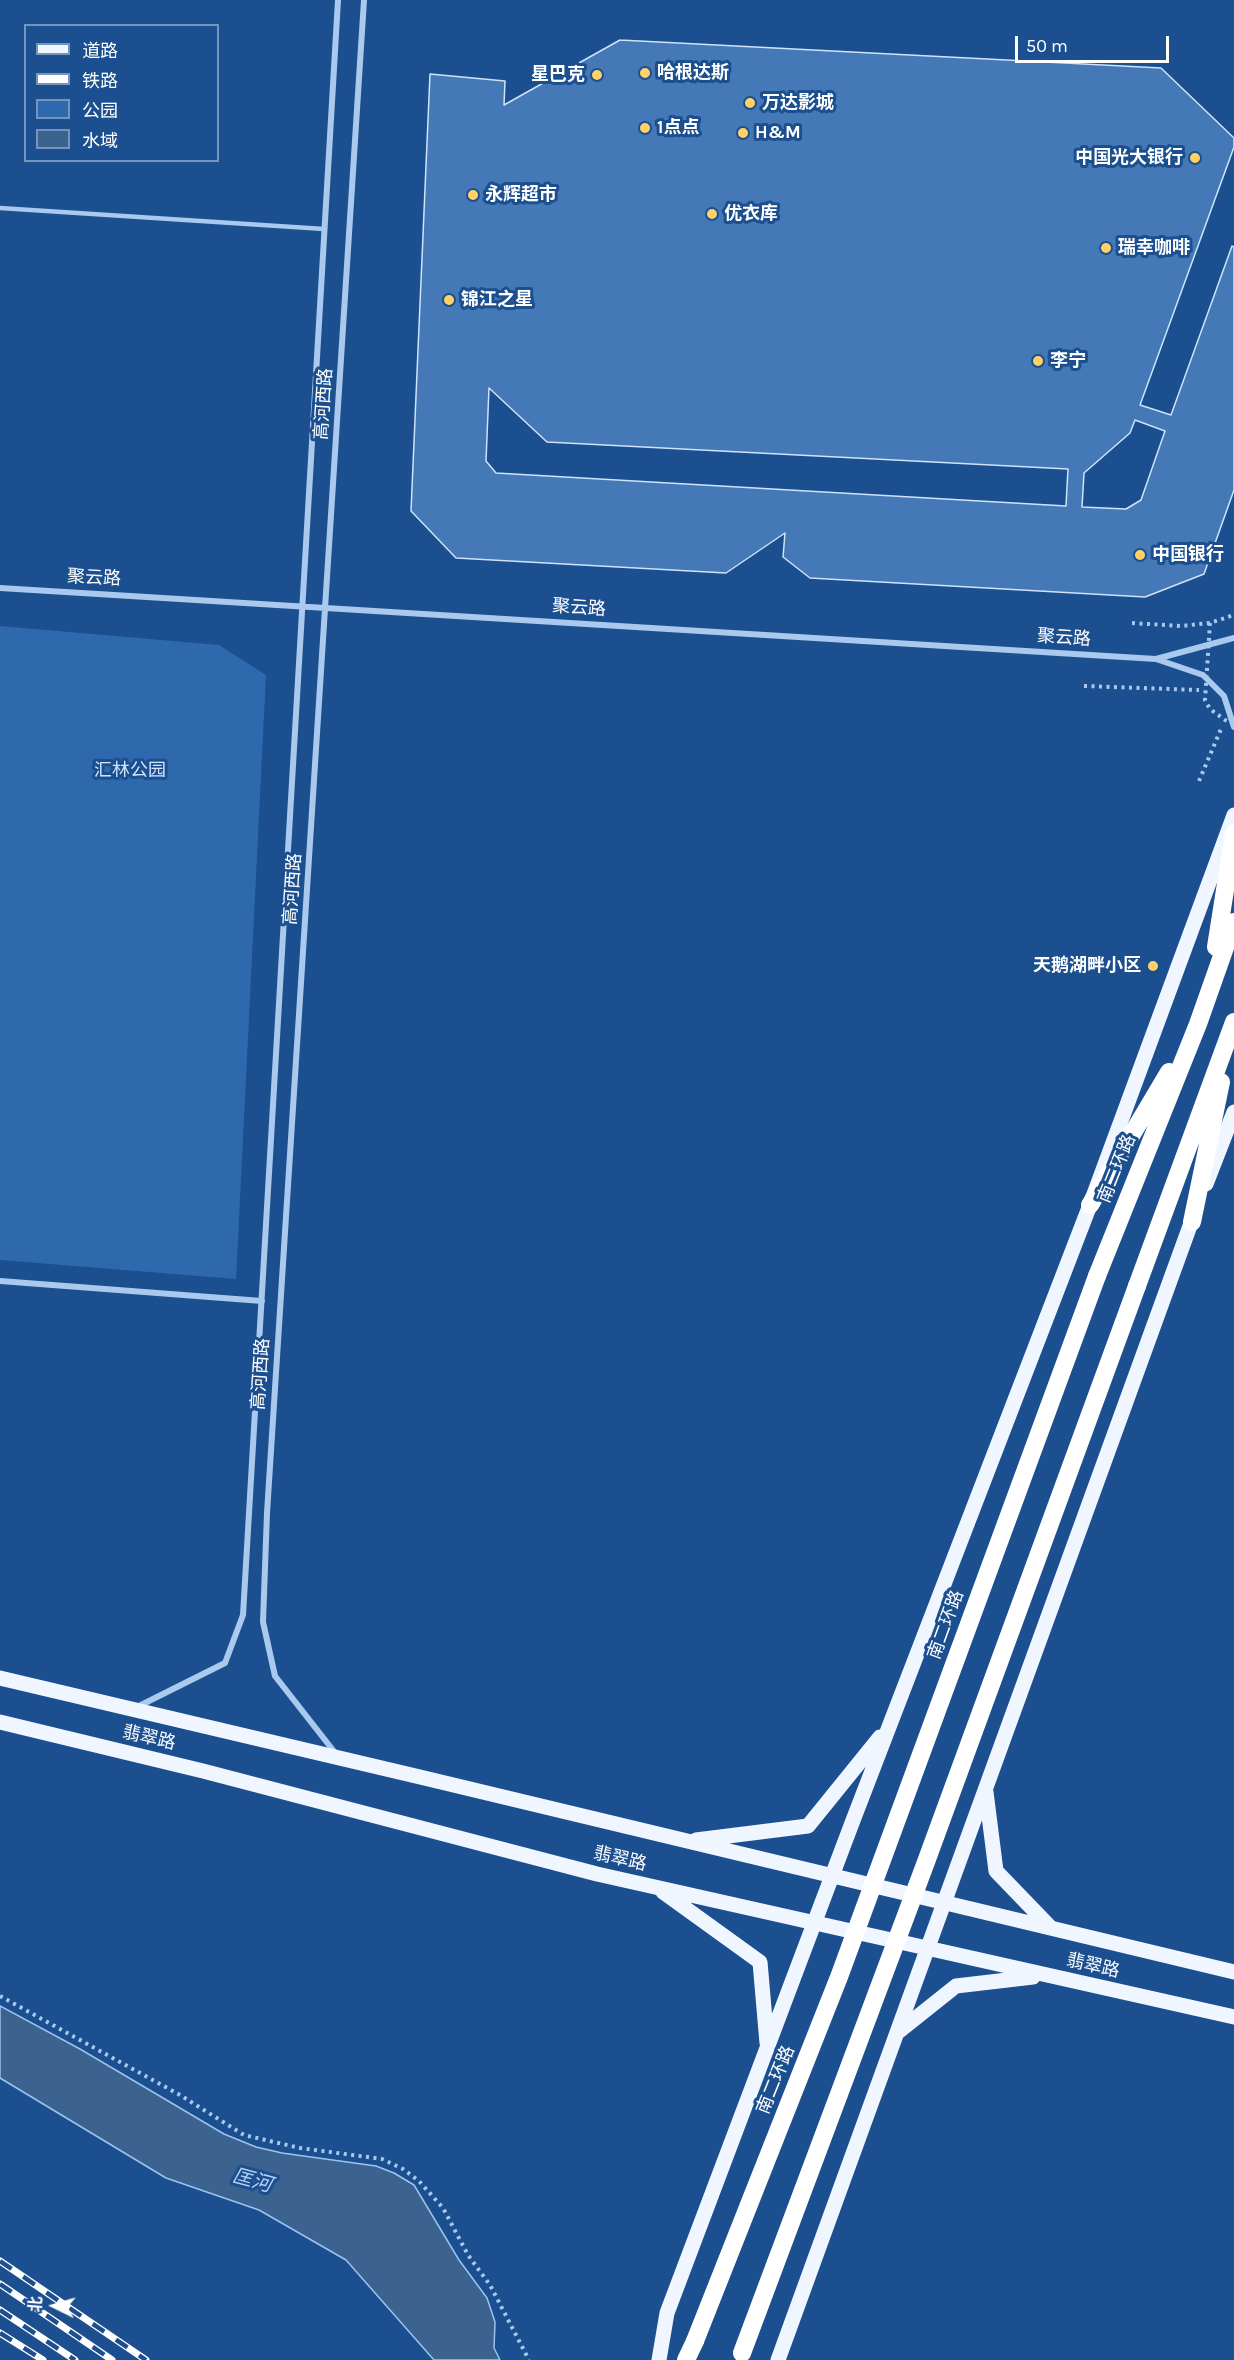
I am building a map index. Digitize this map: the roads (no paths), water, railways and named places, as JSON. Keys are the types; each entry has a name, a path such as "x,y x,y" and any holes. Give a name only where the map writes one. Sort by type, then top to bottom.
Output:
{"highway":[{"path":"1210,986 1234,833"},
{"name":"南二环路","path":"686,2360 844,1966 1097,1276 1198,1024 1234,922"},
{"path":"1191,1221 1234,1023"},
{"path":"741,2356 926,1862 1234,1023"},
{"path":"1090,1205 1198,1024"}],"main road":[{"path":"659,2360 667,2313 1090,1205 1234,815"},
{"path":"778,2360 1191,1221 1234,1112"},
{"name":"翡翠路","path":"0,1678 1234,1972"},
{"name":"翡翠路","path":"0,1722 203,1771 597,1874 1234,2017"},
{"path":"687,1841 808,1826 890,1725"},
{"path":"985,1789 996,1871 1051,1928"},
{"path":"655,1887 760,1962 768,2048"},
{"path":"897,2033 956,1986 1046,1975"}],"street":[{"name":"高河西路","path":"132,1709 225,1663 243,1615 338,0"},
{"name":"高河西路","path":"338,1757 275,1676 263,1622 267,1512 364,0"},
{"name":"聚云路","path":"0,588 1156,659"},
{"path":"1156,659 1234,638"},
{"path":"1156,659 1203,675 1224,696 1234,725"},
{"path":"0,1281 262,1301"}],"lane":[{"path":"0,208 324,229"}],"water":[{"name":"匡河","path":"0,2006 80,2049 224,2134 256,2147 282,2153 376,2166 414,2185 459,2260 487,2298 495,2322 494,2348 500,2360 434,2360 346,2260 259,2210 166,2178 0,2078"}],"railway":[{"path":"0,2261 146,2360"},
{"path":"0,2284 112,2360"},
{"path":"0,2310 75,2360"},
{"path":"0,2333 43,2360"}],"place":[{"name":"哈根达斯","path":"645,73"},
{"name":"星巴克","path":"597,75"},
{"name":"万达影城","path":"750,103"},
{"name":"1点点","path":"645,128"},
{"name":"H&M","path":"743,133"},
{"name":"中国光大银行","path":"1195,158"},
{"name":"永辉超市","path":"473,195"},
{"name":"优衣库","path":"712,214"},
{"name":"瑞幸咖啡","path":"1106,248"},
{"name":"锦江之星","path":"449,300"},
{"name":"李宁","path":"1038,361"},
{"name":"中国银行","path":"1140,555"},
{"name":"天鹅湖畔小区","path":"1153,966"}],"park label":[{"name":"汇林公园","path":"130,771"}]}
